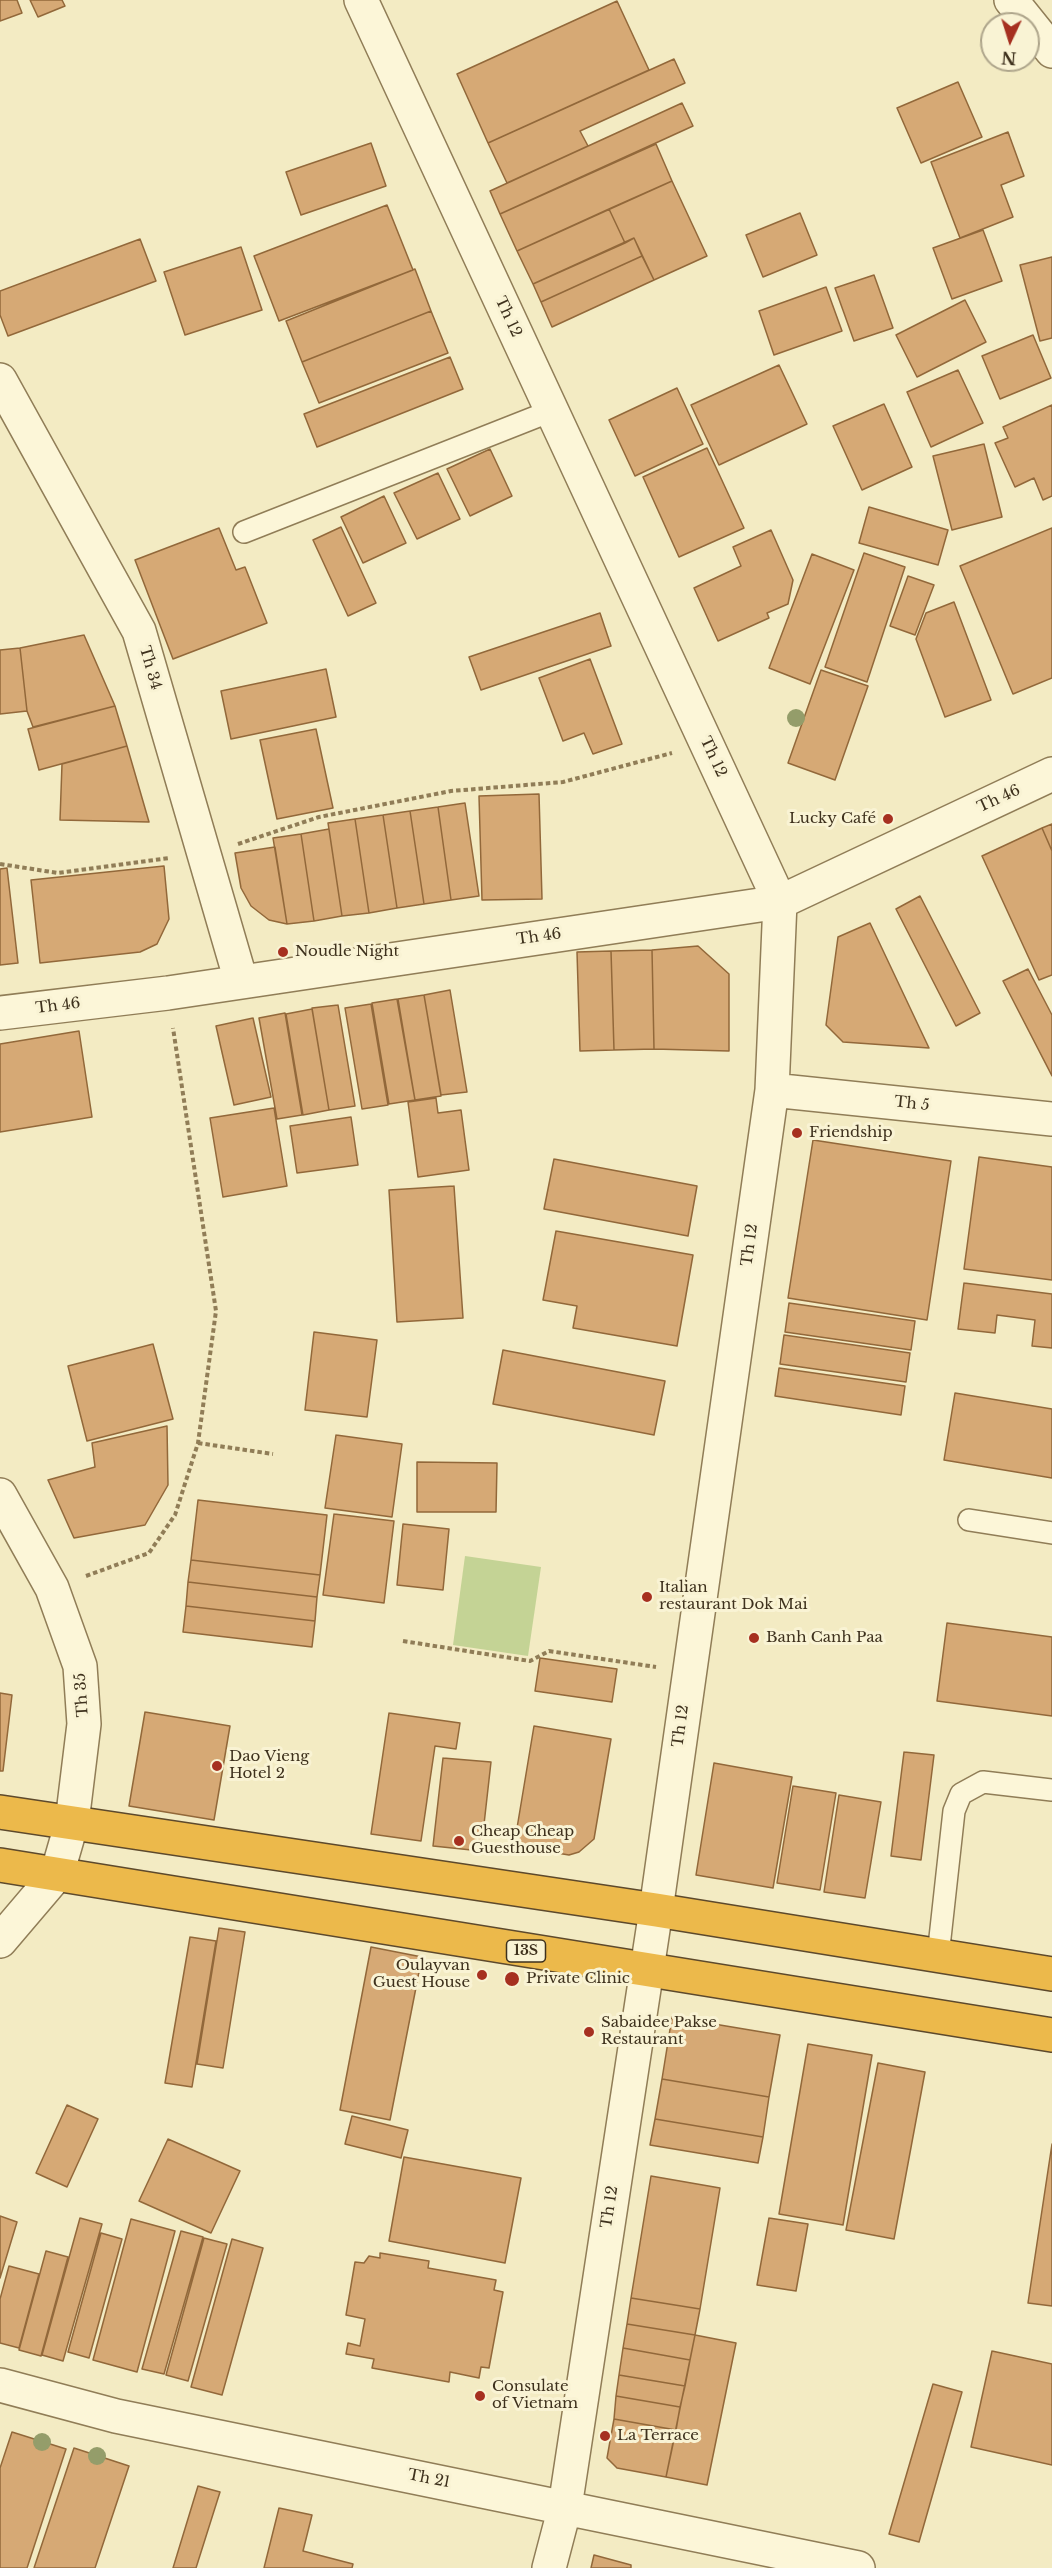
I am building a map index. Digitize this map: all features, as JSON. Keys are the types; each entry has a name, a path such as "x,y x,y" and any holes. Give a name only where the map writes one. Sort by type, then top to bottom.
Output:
{"highway":[{"path":"0,1812 656,1910 1052,1974"},
{"name":"13S","path":"0,1865 1052,2035"}],"street":[{"name":"Th 12","path":"361,0 780,902 772,1090 656,1910 565,2507 549,2568"},
{"path":"1011,0 1052,51"},
{"name":"Th 34","path":"0,380 139,631 241,981"},
{"name":"Th 46","path":"0,1013 168,993 780,902 1052,774"},
{"name":"Th 5","path":"772,1090 1052,1119"},
{"name":"Th 35","path":"0,1495 52,1588 80,1666 84,1724 72,1822 57,1874"},
{"path":"0,1941 57,1874"},
{"name":"Th 21","path":"0,2387 116,2416 858,2568"}],"lane":[{"path":"244,532 551,411"},
{"path":"969,1520 1052,1533"},
{"path":"938,1956 954,1811 961,1794 983,1782 1052,1790"}],"path":[{"path":"0,864 58,873 203,853 319,817 451,791 563,782 706,743"},
{"path":"52,1588 149,1553 175,1515 198,1443 216,1311 168,993"},
{"path":"198,1443 273,1454"},
{"path":"403,1641 530,1661 549,1651 689,1672"}],"green space":[{"path":"465,1556 541,1567 528,1656 453,1645"}],"building":[{"path":"0,0 17,0 22,13 0,21"},
{"path":"30,0 62,0 65,6 38,17"},
{"path":"617,1 649,70 488,143 457,74"},
{"path":"674,59 685,83 580,131 588,146 507,183 488,143"},
{"path":"958,82 982,137 921,163 897,108"},
{"path":"682,103 693,126 500,214 490,191"},
{"path":"1008,132 1024,176 1001,185 1013,217 960,238 931,162"},
{"path":"371,143 386,186 301,215 286,172"},
{"path":"656,144 672,181 517,251 500,214"},
{"path":"672,181 707,256 654,280 634,238 625,243 609,209"},
{"path":"387,205 413,270 279,321 254,256"},
{"path":"609,209 625,243 533,284 517,251"},
{"path":"800,213 817,255 763,277 746,235"},
{"path":"983,230 1002,281 952,299 933,248"},
{"path":"634,238 642,256 541,302 533,284"},
{"path":"140,239 156,281 8,336 0,315 0,291"},
{"path":"241,247 262,310 185,335 164,272"},
{"path":"642,256 654,280 552,327 541,302"},
{"path":"1052,257 1052,338 1040,341 1020,265"},
{"path":"415,269 431,311 302,362 286,321"},
{"path":"874,275 893,328 854,341 835,288"},
{"path":"826,287 842,331 774,355 759,311"},
{"path":"965,300 986,342 917,377 896,335"},
{"path":"431,311 448,353 319,403 302,362"},
{"path":"1033,335 1051,378 1000,399 982,356"},
{"path":"450,357 463,389 317,447 304,414"},
{"path":"779,365 807,424 719,465 691,405"},
{"path":"958,370 983,423 931,447 907,392"},
{"path":"677,388 703,444 635,476 609,420"},
{"path":"884,404 912,467 862,490 833,426"},
{"path":"1052,405 1052,496 1043,500 1034,478 1015,487 995,443 1008,438 1003,427"},
{"path":"984,444 1002,517 952,530 933,456"},
{"path":"707,448 744,528 679,557 643,477"},
{"path":"490,449 512,496 470,516 447,469"},
{"path":"438,473 460,519 417,539 394,493"},
{"path":"384,496 406,543 363,563 341,517"},
{"path":"869,507 948,530 938,565 859,543"},
{"path":"341,527 376,603 348,616 313,540"},
{"path":"219,528 236,570 245,567 267,623 173,659 135,560"},
{"path":"1052,528 1052,678 1013,694 960,566"},
{"path":"771,530 793,580 788,604 767,613 769,618 718,641 694,588 741,566 733,547"},
{"path":"864,553 905,567 867,682 825,667"},
{"path":"812,554 854,570 810,684 769,668"},
{"path":"908,576 934,585 915,635 890,626"},
{"path":"954,602 991,700 945,717 916,639 926,613"},
{"path":"600,613 611,646 481,690 469,657"},
{"path":"84,635 115,706 33,727 27,711 20,648"},
{"path":"20,648 27,711 0,714 0,650"},
{"path":"590,659 622,744 593,754 584,733 563,741 539,678"},
{"path":"326,669 336,717 231,739 221,691"},
{"path":"821,670 868,686 835,780 788,763"},
{"path":"115,706 127,746 39,770 28,729"},
{"path":"316,729 333,808 277,819 260,740"},
{"path":"127,746 149,822 60,820 62,764"},
{"path":"539,794 542,899 482,900 479,796"},
{"path":"465,803 479,896 451,900 438,807"},
{"path":"438,807 451,900 424,904 410,811"},
{"path":"410,811 424,904 397,908 383,815"},
{"path":"383,815 397,908 369,913 355,819"},
{"path":"355,819 369,913 342,916 328,823"},
{"path":"1052,824 1052,851 1042,828"},
{"path":"1042,828 1052,851 1052,975 1039,980 982,856"},
{"path":"329,829 342,916 314,921 301,834"},
{"path":"301,834 314,921 287,924 273,838"},
{"path":"275,847 287,924 269,920 251,906 241,888 235,853"},
{"path":"164,866 169,919 157,944 140,952 40,963 31,880"},
{"path":"7,868 18,963 0,965 0,869"},
{"path":"920,896 980,1013 956,1026 896,909"},
{"path":"870,923 929,1048 843,1042 826,1025 838,937"},
{"path":"698,946 729,974 729,1051 654,1049 652,950"},
{"path":"652,950 654,1049 614,1050 611,951"},
{"path":"611,951 614,1050 580,1051 577,952"},
{"path":"1028,969 1052,1015 1052,1076 1003,981"},
{"path":"450,990 467,1092 441,1095 424,995"},
{"path":"424,995 441,1096 415,1100 398,999"},
{"path":"397,999 415,1100 389,1104 372,1003"},
{"path":"371,1004 388,1105 362,1109 345,1008"},
{"path":"338,1005 355,1106 329,1110 312,1008"},
{"path":"312,1009 329,1110 303,1115 286,1014"},
{"path":"285,1013 302,1115 277,1119 259,1018"},
{"path":"253,1018 271,1097 234,1105 216,1026"},
{"path":"79,1031 92,1117 0,1132 0,1044"},
{"path":"436,1098 438,1113 461,1110 469,1170 418,1177 408,1102"},
{"path":"274,1108 287,1186 223,1197 210,1118"},
{"path":"351,1117 358,1165 297,1173 290,1126"},
{"path":"813,1140 951,1161 927,1320 788,1298"},
{"path":"979,1157 1052,1167 1052,1280 964,1269"},
{"path":"554,1159 697,1186 688,1236 544,1209"},
{"path":"454,1186 463,1318 397,1322 389,1190"},
{"path":"556,1231 693,1255 677,1346 573,1328 577,1306 543,1300"},
{"path":"964,1283 1052,1294 1052,1348 1032,1346 1035,1320 997,1315 995,1333 958,1329"},
{"path":"789,1303 915,1321 911,1350 785,1332"},
{"path":"314,1332 377,1340 367,1417 305,1410"},
{"path":"784,1335 910,1353 906,1382 780,1364"},
{"path":"153,1344 173,1419 87,1441 68,1366"},
{"path":"503,1350 665,1381 654,1435 493,1404"},
{"path":"779,1368 905,1386 901,1415 775,1396"},
{"path":"955,1393 1052,1409 1052,1478 944,1460"},
{"path":"167,1426 168,1485 145,1525 74,1538 48,1480 95,1467 92,1443"},
{"path":"336,1435 402,1444 392,1517 325,1508"},
{"path":"417,1462 497,1463 496,1512 417,1512"},
{"path":"198,1500 327,1515 320,1575 191,1560"},
{"path":"334,1514 394,1521 384,1603 323,1595"},
{"path":"403,1524 449,1529 443,1590 397,1585"},
{"path":"191,1560 320,1575 317,1597 188,1582"},
{"path":"188,1582 317,1597 315,1621 186,1606"},
{"path":"186,1606 315,1621 312,1647 183,1632"},
{"path":"947,1623 1052,1637 1052,1716 937,1701"},
{"path":"540,1658 617,1669 612,1702 535,1691"},
{"path":"0,1693 12,1695 3,1771 0,1771"},
{"path":"145,1712 230,1726 214,1820 129,1806"},
{"path":"389,1713 460,1723 456,1749 435,1746 421,1841 371,1834"},
{"path":"534,1726 611,1739 594,1839 579,1852 569,1855 514,1846"},
{"path":"904,1752 934,1755 921,1860 891,1856"},
{"path":"443,1758 491,1762 481,1851 433,1846"},
{"path":"714,1763 792,1777 773,1888 696,1875"},
{"path":"793,1786 836,1793 820,1890 777,1883"},
{"path":"839,1795 881,1802 865,1898 824,1892"},
{"path":"219,1928 245,1932 223,2068 197,2064"},
{"path":"190,1937 216,1941 192,2087 165,2083"},
{"path":"371,1947 422,1957 390,2120 340,2110"},
{"path":"672,2017 780,2035 769,2097 662,2079"},
{"path":"808,2044 872,2055 843,2225 779,2214"},
{"path":"878,2063 925,2072 894,2239 846,2230"},
{"path":"662,2079 769,2097 763,2137 655,2119"},
{"path":"67,2105 98,2119 67,2187 36,2173"},
{"path":"352,2116 408,2130 401,2158 345,2144"},
{"path":"655,2119 763,2137 758,2163 650,2145"},
{"path":"168,2139 240,2171 211,2233 139,2201"},
{"path":"1052,2144 1052,2306 1028,2303"},
{"path":"404,2157 521,2178 505,2263 389,2241"},
{"path":"651,2176 720,2188 700,2309 631,2298"},
{"path":"0,2216 17,2222 0,2278"},
{"path":"80,2218 102,2224 63,2361 42,2355"},
{"path":"769,2218 808,2224 796,2291 757,2285"},
{"path":"131,2219 175,2231 137,2372 93,2360"},
{"path":"181,2231 203,2237 164,2374 142,2369"},
{"path":"101,2233 122,2239 89,2358 68,2352"},
{"path":"204,2238 227,2244 188,2381 166,2375"},
{"path":"232,2239 263,2248 222,2395 191,2387"},
{"path":"46,2251 68,2257 41,2356 19,2350"},
{"path":"380,2253 429,2261 428,2268 496,2280 494,2290 503,2292 489,2368 481,2367 479,2378 450,2372 449,2382 372,2368 374,2359 346,2354 348,2343 360,2346 365,2319 346,2315 355,2262 364,2263 369,2256 380,2258"},
{"path":"9,2266 39,2274 19,2348 0,2343 0,2299"},
{"path":"631,2298 700,2309 695,2335 627,2324"},
{"path":"627,2324 695,2335 690,2360 623,2348"},
{"path":"695,2335 736,2343 707,2485 666,2477"},
{"path":"623,2348 690,2360 685,2386 619,2375"},
{"path":"992,2351 1052,2364 1052,2465 971,2447"},
{"path":"619,2375 685,2386 680,2407 616,2396"},
{"path":"933,2384 962,2392 919,2542 889,2534"},
{"path":"616,2396 680,2407 676,2430 614,2419"},
{"path":"614,2419 676,2430 666,2477 617,2468 607,2458"},
{"path":"12,2432 66,2449 27,2568 0,2568 0,2468"},
{"path":"74,2448 129,2466 95,2568 34,2568"},
{"path":"198,2486 220,2492 196,2568 173,2568"},
{"path":"279,2508 312,2515 303,2551 353,2564 352,2568 264,2568"},
{"path":"594,2555 631,2565 631,2568 591,2568"}],"place":[{"name":"Lucky Café","path":"888,819"},
{"name":"Noudle Night","path":"283,952"},
{"name":"Friendship","path":"797,1133"},
{"name":"Italian restaurant Dok Mai","path":"647,1597"},
{"name":"Banh Canh Paa","path":"754,1638"},
{"name":"Dao Vieng Hotel 2","path":"217,1766"},
{"name":"Cheap Cheap Guesthouse","path":"459,1841"},
{"name":"Oulayvan Guest House","path":"482,1975"},
{"name":"Private Clinic","path":"512,1979"},
{"name":"Sabaidee Pakse Restaurant","path":"589,2032"},
{"name":"Consulate of Vietnam","path":"480,2396"},
{"name":"La Terrace","path":"605,2436"}]}
